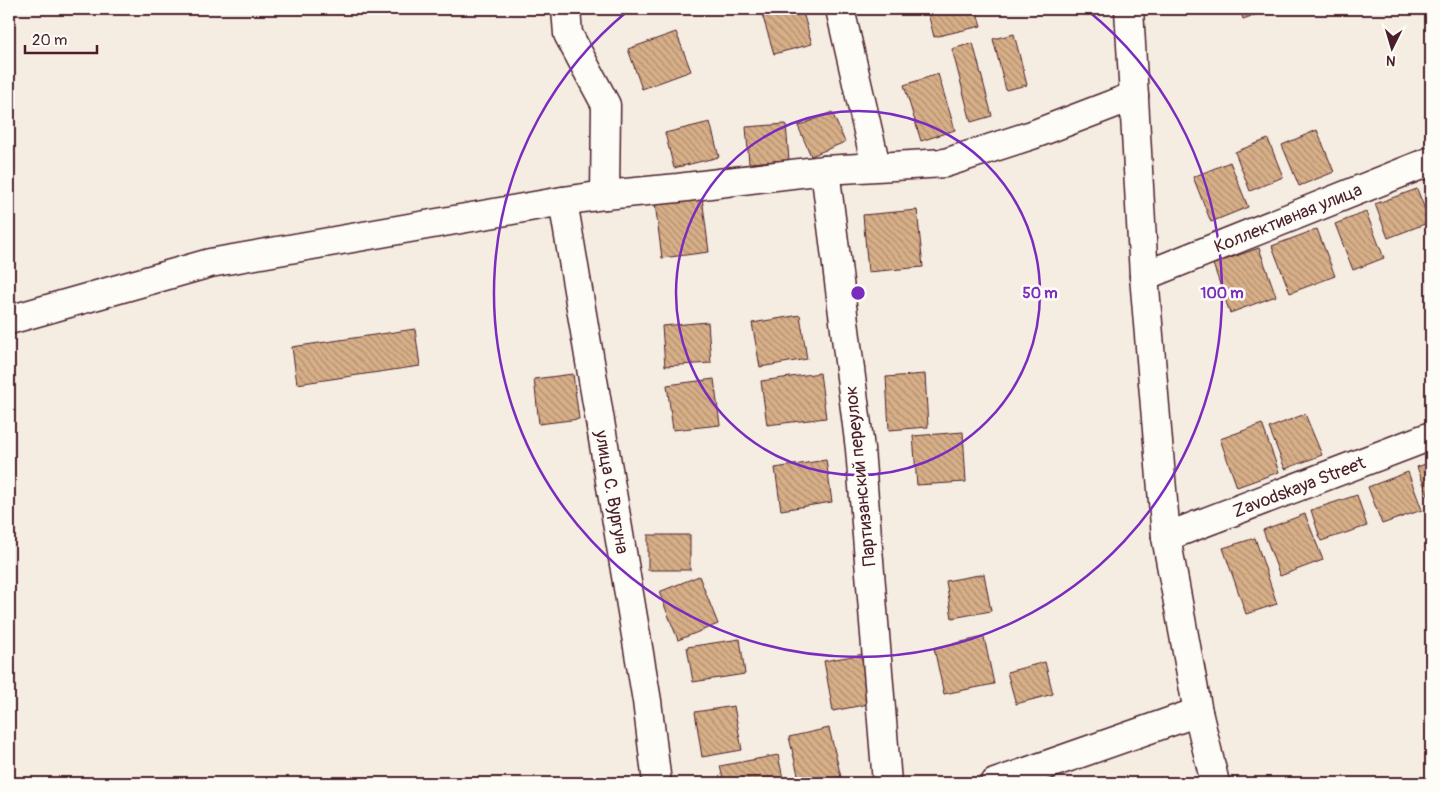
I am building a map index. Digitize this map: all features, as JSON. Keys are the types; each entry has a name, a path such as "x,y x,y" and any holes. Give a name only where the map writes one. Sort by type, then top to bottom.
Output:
{"street":[{"path":"566,9 568,34 606,105 605,195"},
{"path":"840,9 876,166"},
{"path":"1129,9 1144,276 1166,537 1198,712 1215,783"},
{"path":"9,320 210,263 563,201 825,170 945,163 1032,134 1134,96"},
{"name":"Коллективная улица","path":"1144,276 1431,161"},
{"name":"Партизанский переулок","path":"825,170 860,449 887,783"},
{"name":"улица С. Вургуна","path":"563,201 647,701 657,783"},
{"name":"Zavodskaya Street","path":"1166,537 1431,436"},
{"path":"995,783 1198,712"}],"building":[{"path":"781,9 802,9 812,44 774,54 762,14"},
{"path":"927,9 976,9 981,26 934,37"},
{"path":"1240,9 1271,9 1243,19"},
{"path":"676,32 691,71 642,89 628,49"},
{"path":"1014,34 1027,85 1006,90 993,39"},
{"path":"973,43 992,116 971,122 952,49"},
{"path":"1431,65 1431,79 1427,67"},
{"path":"938,74 955,130 921,141 904,85"},
{"path":"832,112 845,142 811,156 798,126"},
{"path":"710,122 719,157 674,168 665,133"},
{"path":"786,124 789,160 749,163 746,127"},
{"path":"1317,130 1334,172 1299,186 1282,145"},
{"path":"1268,139 1283,177 1250,191 1235,152"},
{"path":"1230,162 1248,207 1211,222 1193,177"},
{"path":"1417,189 1430,222 1388,238 1375,204"},
{"path":"702,197 709,252 662,258 655,203"},
{"path":"917,210 923,267 868,272 863,215"},
{"path":"1366,212 1384,258 1353,270 1335,224"},
{"path":"1317,229 1335,276 1290,293 1272,246"},
{"path":"1259,248 1276,296 1230,313 1213,264"},
{"path":"800,315 807,359 760,367 752,323"},
{"path":"708,322 711,363 665,366 662,326"},
{"path":"415,329 420,366 297,384 292,347"},
{"path":"1431,364 1431,382 1426,366"},
{"path":"820,373 826,418 767,425 761,381"},
{"path":"573,374 579,419 539,424 534,379"},
{"path":"925,374 928,427 889,430 886,377"},
{"path":"714,379 720,425 673,430 667,385"},
{"path":"1305,414 1322,455 1285,469 1269,428"},
{"path":"1262,424 1279,472 1237,487 1220,439"},
{"path":"963,432 966,482 917,485 913,436"},
{"path":"826,460 832,502 781,510 775,468"},
{"path":"1431,462 1431,503 1417,467"},
{"path":"1408,472 1422,510 1382,524 1368,487"},
{"path":"1357,495 1367,526 1321,541 1311,510"},
{"path":"1305,514 1323,560 1280,576 1263,530"},
{"path":"648,535 690,535 690,570 648,570"},
{"path":"1255,538 1277,604 1246,614 1223,548"},
{"path":"984,574 991,611 952,618 946,581"},
{"path":"699,576 718,624 678,640 659,592"},
{"path":"984,637 994,684 944,694 934,648"},
{"path":"740,639 745,674 693,682 687,647"},
{"path":"864,654 873,703 833,711 824,661"},
{"path":"1045,662 1053,694 1016,704 1007,672"},
{"path":"734,706 742,750 702,757 695,712"},
{"path":"829,728 841,777 815,783 800,783 789,737"},
{"path":"778,755 784,783 724,783 720,766"}]}
